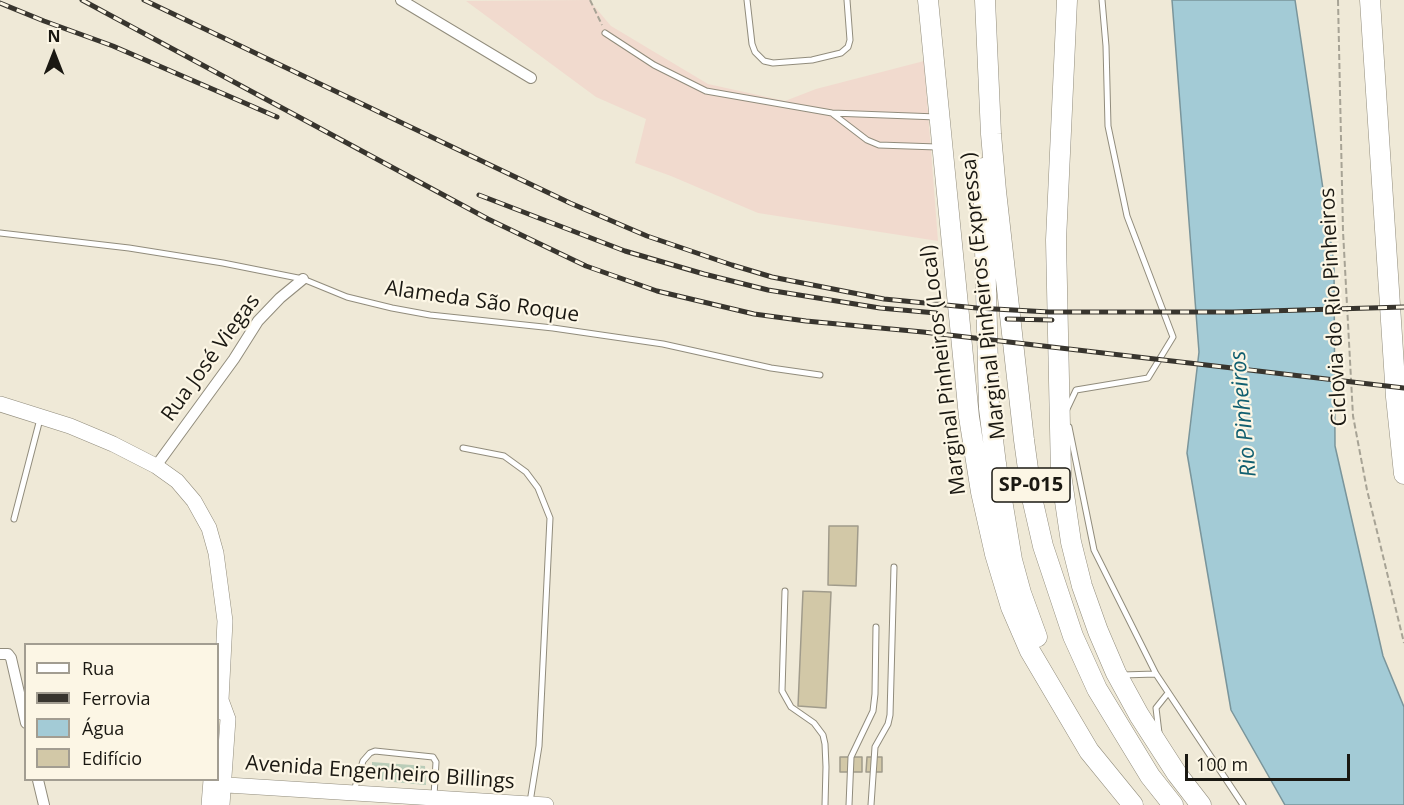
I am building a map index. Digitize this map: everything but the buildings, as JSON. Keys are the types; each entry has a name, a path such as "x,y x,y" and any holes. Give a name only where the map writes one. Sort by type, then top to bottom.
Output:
{"highway":[{"name":"Marginal Pinheiros (Local)","path":"928,0 969,417 981,492 995,554 1011,608 1030,651 1089,751 1125,801"},
{"name":"Marginal Pinheiros (Expressa)","path":"985,0 991,134 1024,440 1032,498 1043,546 1072,636 1097,689 1150,776 1173,805"},
{"path":"1067,0 1056,240 1061,474 1071,542 1082,586 1098,632 1117,675 1139,715 1177,774 1201,805"},
{"path":"1370,0 1395,397 1404,474"},
{"path":"991,134 984,160 982,206 989,408 1012,561 1021,593 1056,681 1061,706"}],"main road":[{"path":"0,404 113,444 156,466 177,481 194,501 209,528 216,553 225,621 219,706 228,719 219,763"},
{"path":"210,805 215,783"},
{"path":"215,783 222,805"},
{"name":"Avenida Engenheiro Billings","path":"215,783 354,793 403,800 434,797 546,805"}],"street":[{"path":"401,0 531,78"},
{"name":"Rua José Viegas","path":"156,466 234,359 258,321 280,298 303,279"},
{"path":"5,655 24,717"},
{"path":"38,781 44,805"}],"lane":[{"path":"747,0 752,44 758,57 773,63 789,63 835,56 848,47 850,32 847,0"},
{"path":"1102,0 1106,46 1108,126 1126,216 1173,337 1148,378 1076,390 1065,412 1095,549 1156,674 1243,805"},
{"path":"605,33 654,65 706,91 832,113 940,117"},
{"path":"832,113 867,140 879,145 943,147"},
{"name":"Alameda São Roque","path":"0,233 129,248 303,279 347,297 392,308 663,344 771,368 820,375"},
{"path":"14,519 41,417"},
{"path":"463,448 504,456 526,472 538,488 550,518 539,746 530,804"},
{"path":"871,805 875,747 888,724 890,715 894,567"},
{"path":"785,591 783,697 791,707 814,723 823,735 826,767 825,805"},
{"path":"849,805 851,757 873,711 876,627"},
{"path":"1117,675 1156,674"},
{"path":"1161,749 1156,708 1168,693"},
{"path":"354,793 366,755 375,751 433,757 436,762 434,797"}],"path":[{"path":"590,0 605,33"},
{"name":"Ciclovia do Rio Pinheiros","path":"1338,0 1343,231 1353,416 1366,490 1404,643"}],"shaded area":[{"path":"589,0 611,26 708,84 785,101 816,89 924,61 938,241 758,213 635,163 646,119 596,97 466,1"}],"green space":[{"path":"372,762 425,766 426,785 372,780"}],"water":[{"name":"Rio Pinheiros","path":"1172,0 1295,0 1334,263 1335,446 1383,656 1404,707 1404,805 1285,805 1231,710 1187,453 1199,352"}],"railway":[{"path":"82,0 488,219 586,266 657,291 754,314 806,321 923,332 1404,388"},
{"path":"144,0 570,203 647,236 772,277 884,299 1049,312 1233,312 1404,307"},
{"path":"0,3 113,46 277,117"},
{"path":"479,195 625,251 704,274 768,290 880,308 936,313"},
{"path":"1007,319 1052,320"}]}
